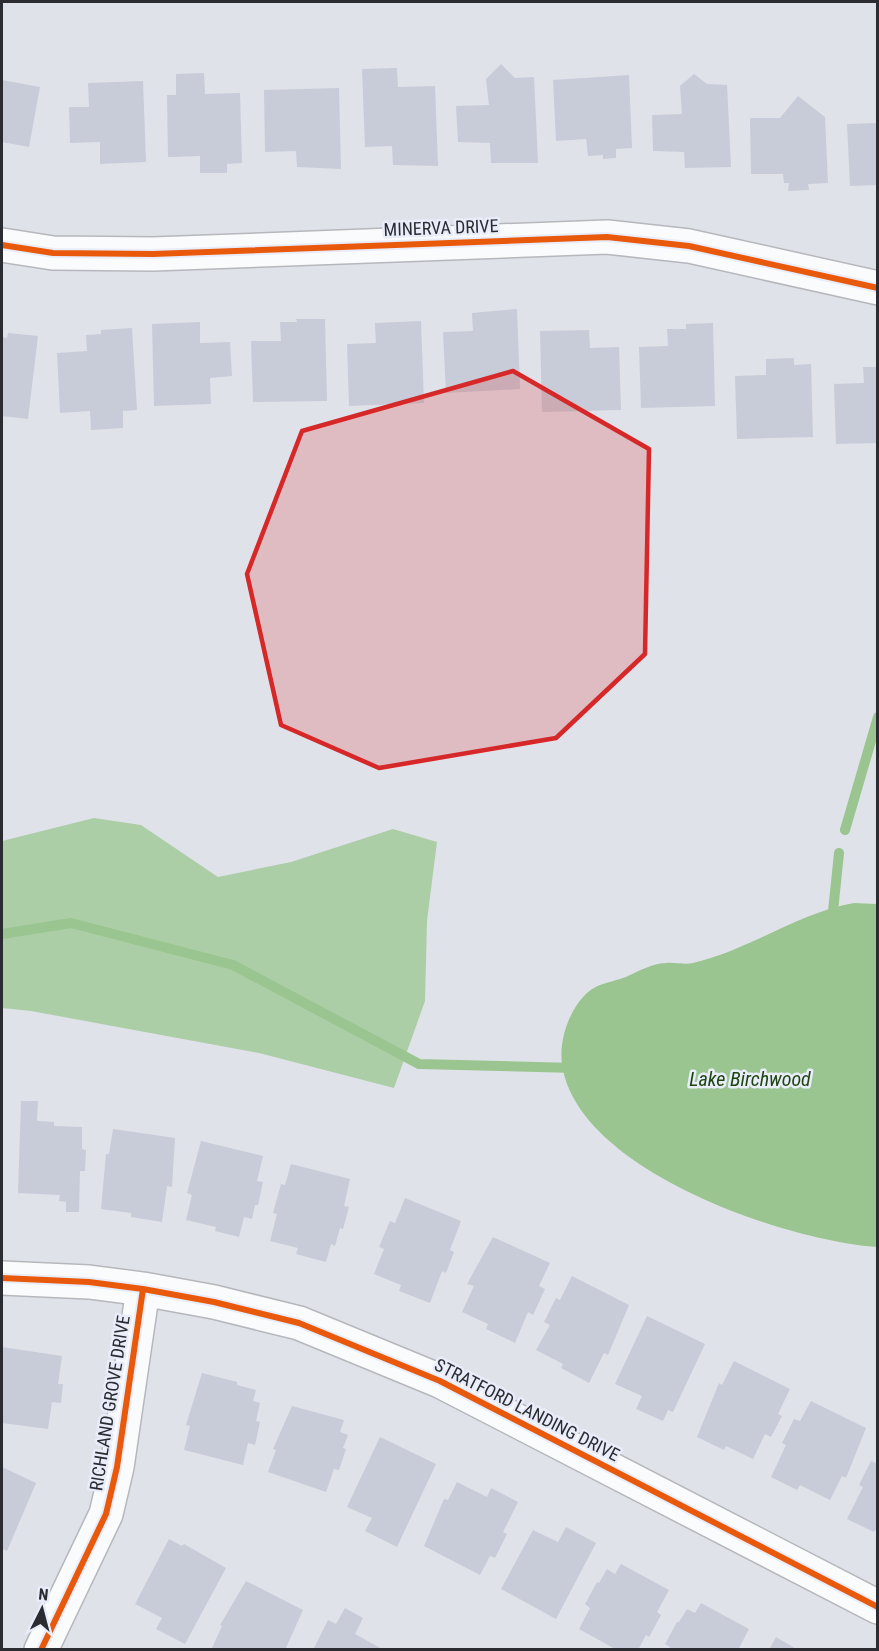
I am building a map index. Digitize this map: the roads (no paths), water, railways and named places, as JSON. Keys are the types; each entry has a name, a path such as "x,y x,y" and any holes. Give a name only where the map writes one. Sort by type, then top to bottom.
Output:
{"street":[{"name":"MINERVA DRIVE","path":"2,245 53,253 153,254 607,237 689,246 878,288"},
{"name":"STRATFORD LANDING DRIVE","path":"2,1278 89,1282 143,1289 214,1302 298,1323 440,1381 878,1607"},
{"name":"RICHLAND GROVE DRIVE","path":"41,1650 106,1514 117,1467 143,1289"}],"water":[{"name":"Lake Birchwood","path":"854,903 877,904 877,1247 838,1242 791,1231 741,1214 691,1193 644,1167 604,1136 576,1102 561,1055 563,1037 569,1019 578,1003 594,988 656,965 690,964 714,957 813,915"}],"waterway":[{"path":"845,830 878,717"},
{"path":"832,921 839,853"},
{"path":"2,934 71,923 233,965 419,1064 576,1068"}]}
